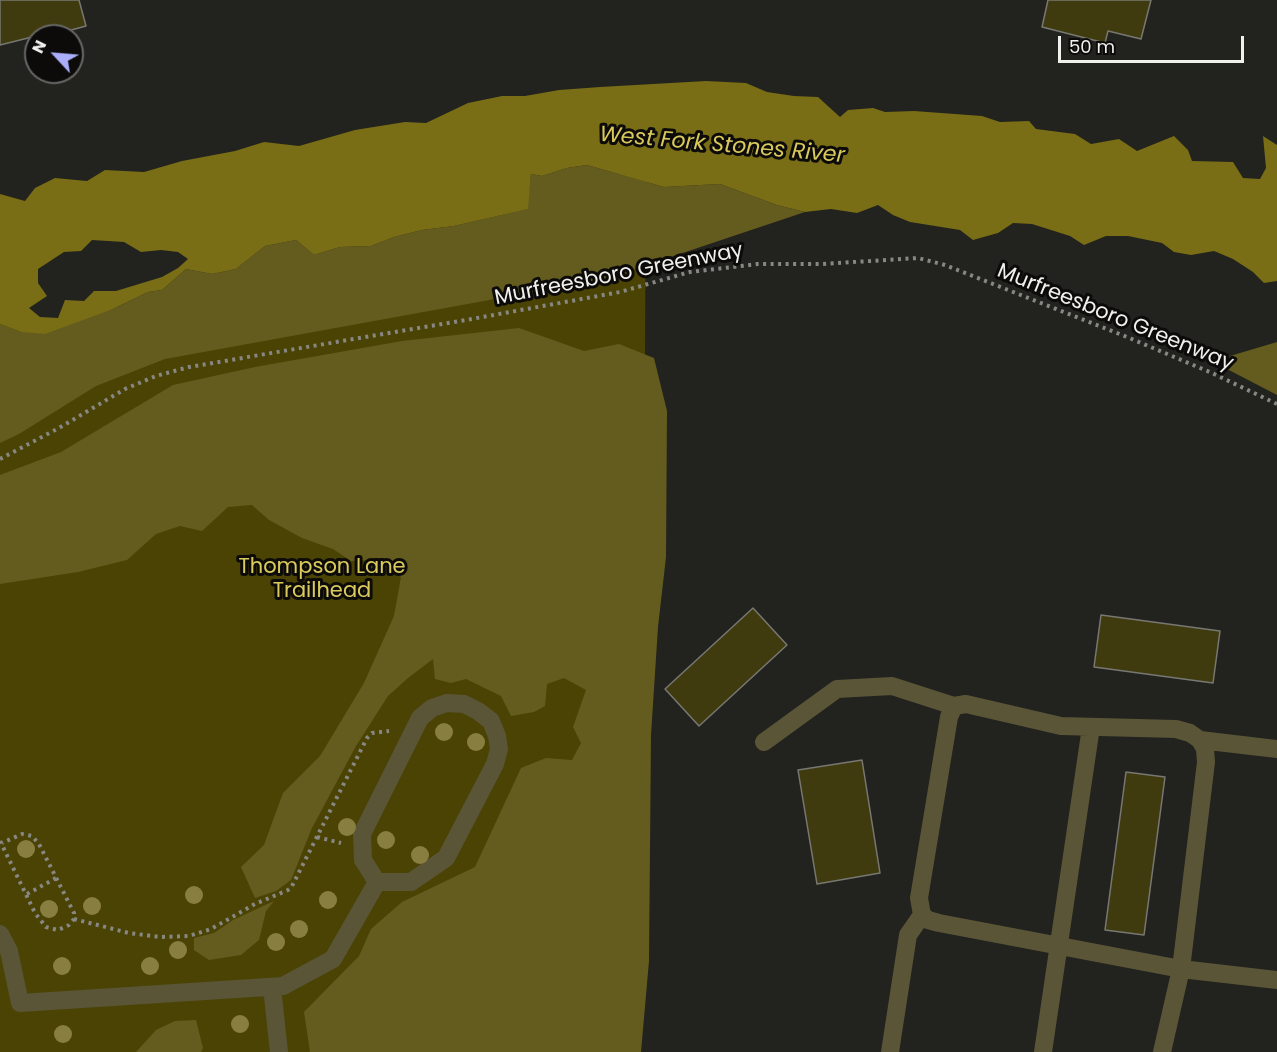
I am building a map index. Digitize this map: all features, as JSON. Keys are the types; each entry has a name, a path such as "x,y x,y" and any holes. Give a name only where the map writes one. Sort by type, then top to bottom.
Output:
{"lane":[{"path":"764,742 837,689 892,686 954,706 966,704 1061,726 1176,729 1190,733 1200,740 1205,749 1206,762 1181,969 1162,1052"},
{"path":"447,703 464,704 478,711 491,721 499,749 495,764 446,858 411,882 376,882 363,860 362,834 420,718 432,708 447,703"},
{"path":"890,1052 908,935 922,915 920,898 949,717 954,706"},
{"path":"1043,1052 1090,727"},
{"path":"1200,740 1277,748"},
{"path":"0,934 9,951 20,1003 283,986 333,959 376,882"},
{"path":"922,915 928,920 939,923 1181,969 1277,980"},
{"path":"272,987 279,1052"}],"path":[{"name":"Murfreesboro Greenway","path":"0,459 125,389 156,376 189,367 466,321 620,292 690,272 758,264 822,264 918,258 945,265 1127,337 1277,404"},
{"path":"74,919 129,933 160,937 189,936 211,928 255,904 288,890 367,738 372,733 391,731"},
{"path":"22,834 32,836 39,844 74,913 74,919 69,925 58,930 46,927 35,913 1,842 22,834"},
{"path":"27,894 56,878"}],"green space":[{"name":"Thompson Lane Trailhead","path":"612,172 646,180 641,1052 0,1052 0,324 21,332 527,209"}],"shaded area":[{"path":"587,165 664,187 720,184 777,205 805,212 605,279 165,359 96,386 19,434 0,443 0,324 21,332 113,309 148,292 162,290 186,269 212,274 236,269 265,246 296,240 314,255 340,247 371,246 422,230 454,226 527,209 531,174 542,176 567,168"},
{"path":"519,328 584,351 619,344 654,358 667,411 666,557 658,627 651,735 649,961 641,1052 310,1052 304,1012 359,956 371,929 402,902 475,867 521,768 546,758 572,760 581,743 573,727 586,690 564,678 547,684 545,706 534,712 511,716 501,696 466,679 451,683 435,679 433,659 388,696 356,746 312,828 291,880 276,891 255,898 241,867 264,845 283,793 320,756 364,683 394,616 401,577 373,560 351,561 333,549 302,538 269,520 252,505 228,507 202,531 180,526 156,534 127,560 78,572 0,584 0,475 61,452 173,385 255,367 402,341"},
{"path":"1277,342 1277,395 1225,368 1230,356"},
{"path":"274,901 266,911 259,940 241,955 209,960 194,950 194,938 214,933 233,920"},
{"path":"196,1020 203,1048 201,1052 136,1052 156,1030 175,1021"}],"water":[{"name":"West Fork Stones River","path":"706,81 746,83 767,92 818,97 840,117 848,110 873,108 885,112 914,111 982,116 1000,122 1029,121 1036,129 1075,134 1091,144 1119,139 1137,151 1174,136 1188,150 1192,161 1233,162 1243,178 1260,179 1266,168 1263,136 1277,145 1277,281 1264,283 1253,272 1233,259 1214,251 1191,255 1174,252 1162,243 1128,236 1106,236 1084,245 1070,236 1032,224 1013,223 998,233 973,240 960,230 910,222 878,205 857,213 831,209 805,212 777,205 720,184 664,187 587,165 567,168 542,176 531,174 528,209 454,226 422,230 371,246 340,247 314,255 296,240 265,246 236,269 212,274 186,269 162,290 148,292 113,309 45,334 21,332 0,324 0,194 25,201 35,188 55,178 87,181 105,170 144,172 264,142 299,146 355,130 405,122 426,123 468,103 502,96 525,96 559,90","holes":["92,240 124,242 141,252 161,250 178,252 188,259 162,277 116,291 94,291 84,301 65,300 58,318 40,317 29,308 47,296 38,283 38,269 64,252 81,251"]}],"building":[{"path":"0,0 79,0 86,26 84,24 24,24 24,39 0,45"},
{"path":"1048,0 1151,0 1141,39 1108,31 1105,43 1042,27"},
{"path":"753,608 787,645 699,726 665,689"},
{"path":"1101,615 1220,631 1213,683 1094,667"},
{"path":"862,760 880,873 817,884 798,770"},
{"path":"1126,772 1165,777 1144,935 1105,930"}]}
